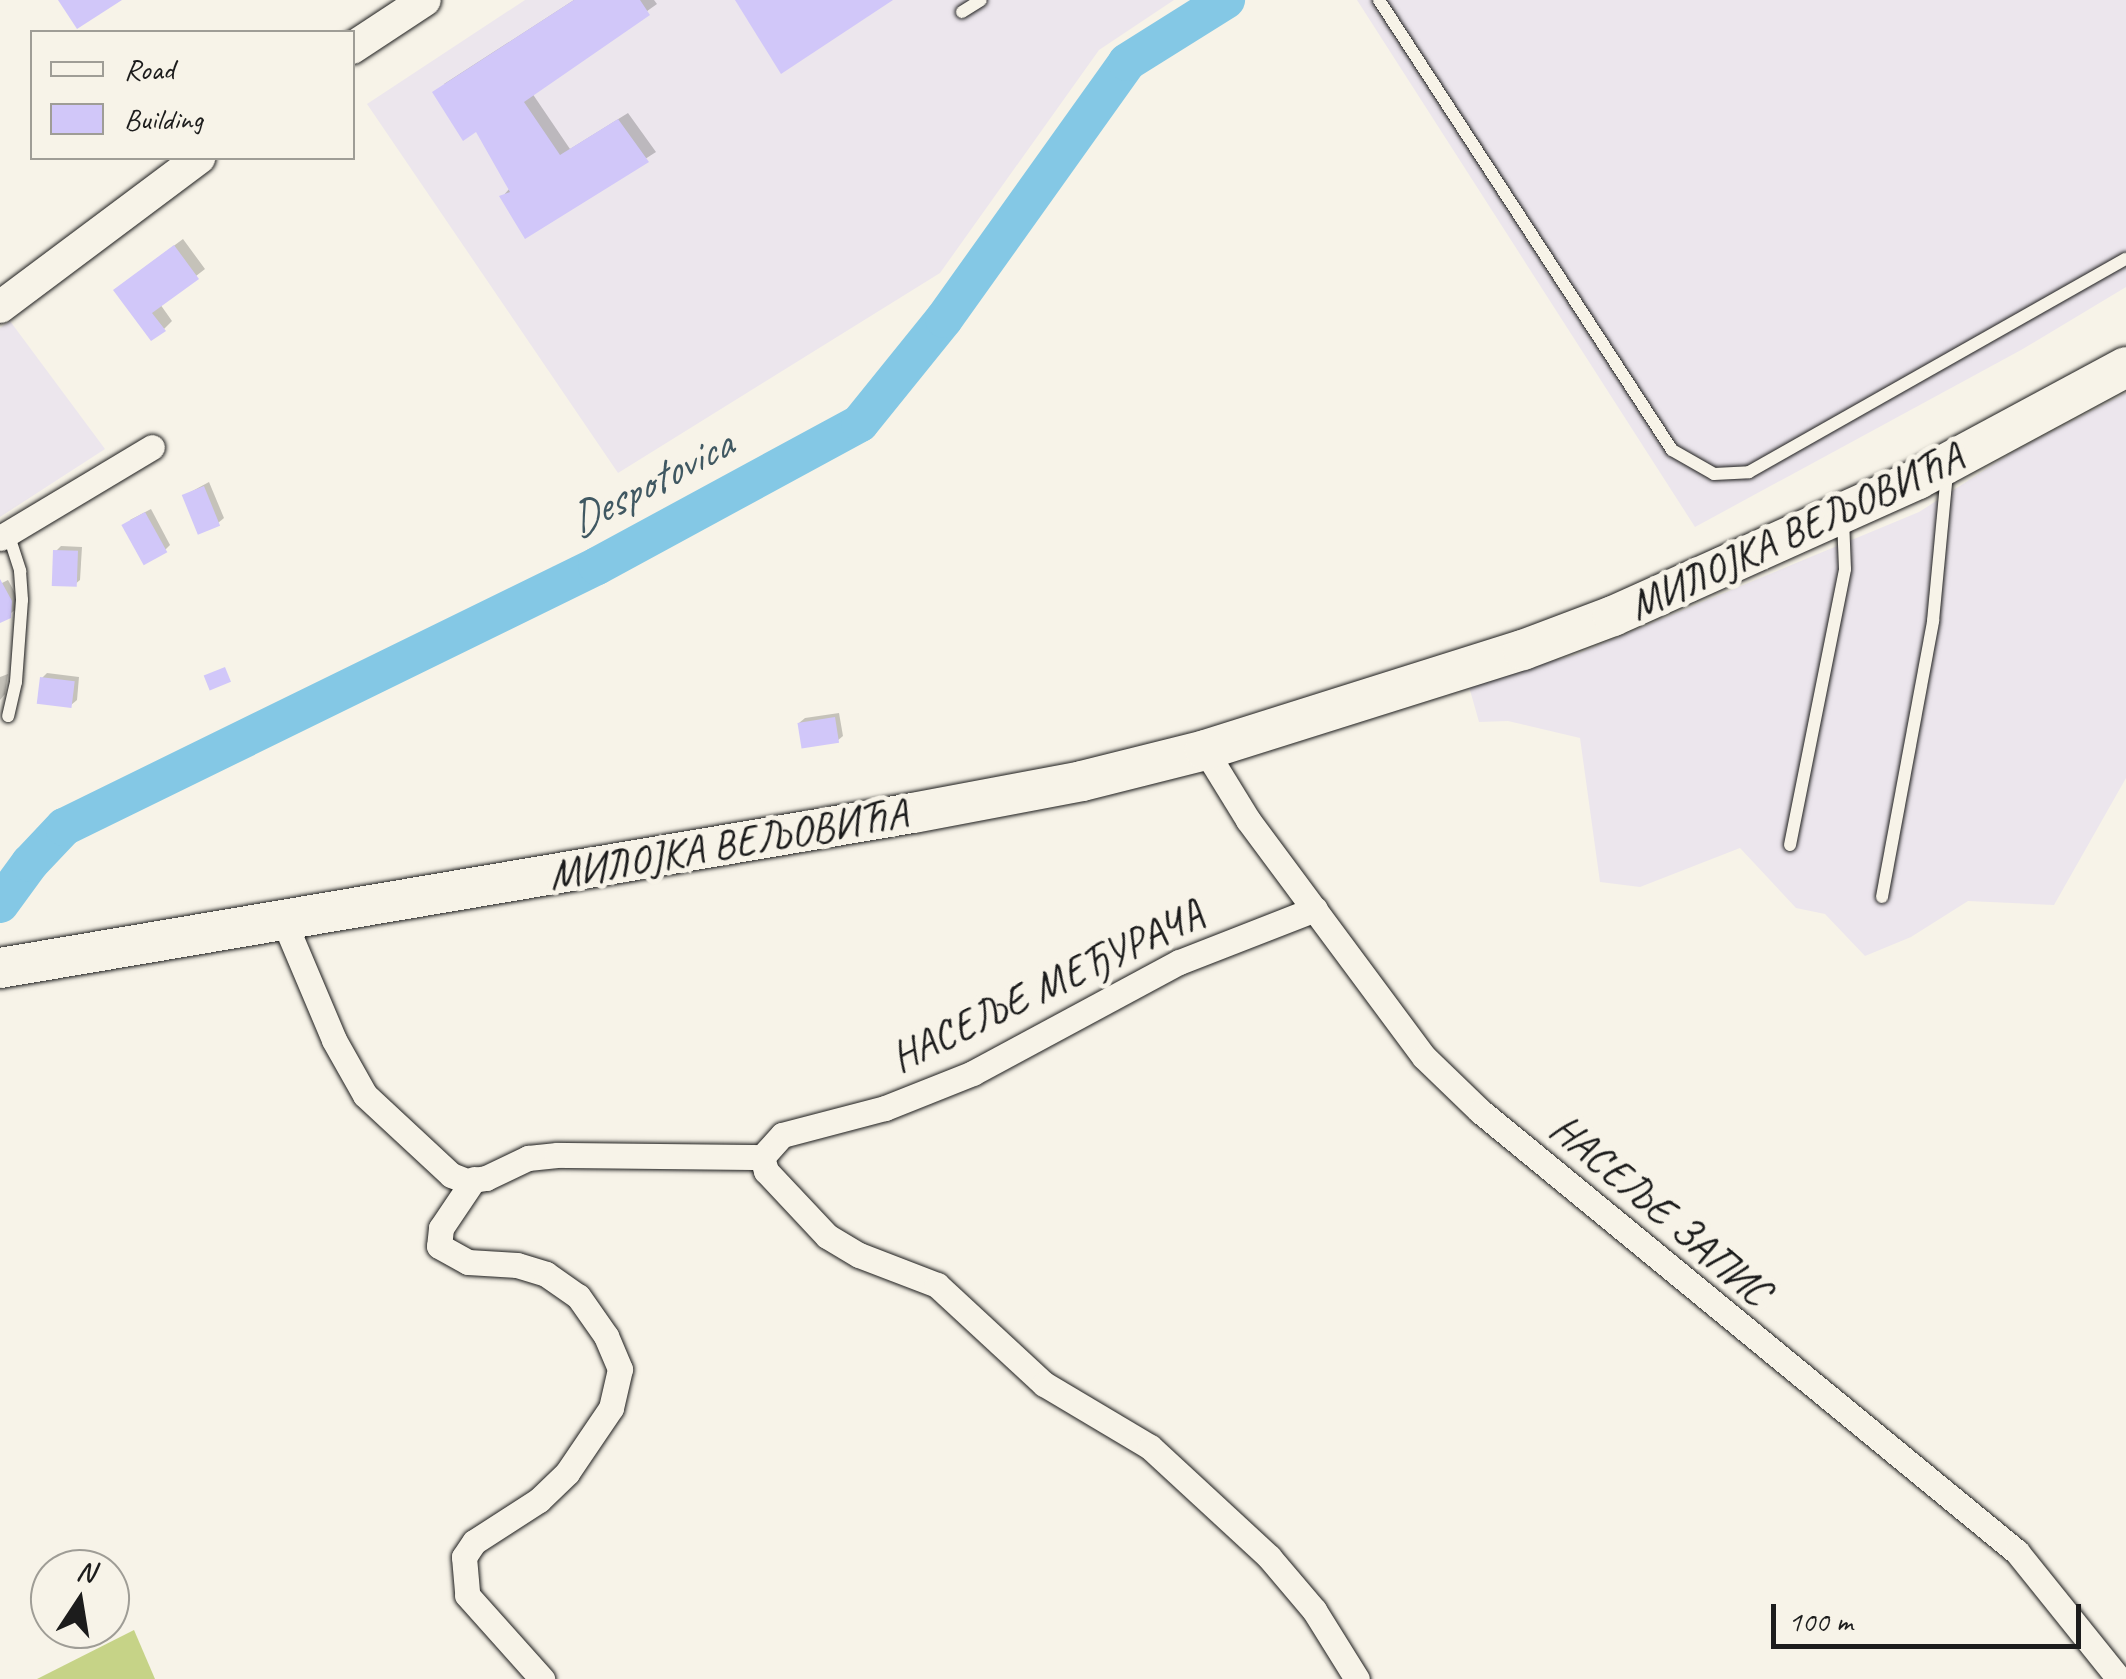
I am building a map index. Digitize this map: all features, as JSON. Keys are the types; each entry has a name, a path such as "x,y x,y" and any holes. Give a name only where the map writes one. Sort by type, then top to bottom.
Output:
{"main road":[{"name":"МИЛОЈКА ВЕЉОВИЋА","path":"0,968 913,813 1082,781 1205,750 1587,627 1947,464 2126,367"}],"street":[{"path":"355,46 424,0"},
{"path":"0,306 196,160"},
{"path":"4,535 152,446"},
{"name":"НАСЕЉЕ ЗАПИС","path":"1205,750 1248,820 1424,1056 1480,1111 2017,1552 2119,1679"},
{"name":"НАСЕЉЕ МЕЂУРАЧА","path":"762,1157 782,1135 885,1108 973,1073 1179,962 1315,909"},
{"path":"283,919 334,1040 364,1095 451,1175 474,1180"},
{"path":"542,1679 468,1595 464,1557 474,1542 539,1500 566,1472 611,1408 620,1370 606,1336 578,1296 546,1274 517,1264 468,1262 440,1246 441,1228 474,1180 528,1158 557,1155 762,1157 766,1170 827,1236 859,1255 937,1285 1044,1384 1150,1447 1269,1557 1314,1610 1357,1679"}],"lane":[{"path":"962,12 980,0"},
{"path":"1379,0 1672,450 1714,474 1749,472 2126,259"},
{"path":"1882,897 1932,620 1947,464"},
{"path":"1790,845 1845,569 1843,512"},
{"path":"4,535 20,572 22,600 21,640 8,716"}],"shaded area":[{"path":"525,0 1174,0 1099,50 940,273 618,473 367,104"},
{"path":"1357,0 2126,0 2126,287 2021,350 1695,527"},
{"path":"10,321 105,449 0,517 0,328"},
{"path":"2126,393 2126,778 2054,905 1968,901 1911,937 1865,956 1825,914 1796,908 1740,848 1640,887 1600,882 1580,738 1508,721 1479,722 1468,683 1575,655 1919,512 2013,452"}],"green space":[{"path":"134,1630 155,1679 37,1679 96,1649 130,1649 130,1632"}],"building":[{"path":"58,0 122,0 77,29"},
{"path":"574,0 640,0 650,15 524,102 560,155 618,119 649,162 525,239 499,196 510,192 476,132 463,141 432,92"},
{"path":"735,0 893,0 781,74"},
{"path":"174,245 199,279 152,313 166,331 151,341 113,290"},
{"path":"204,486 220,526 198,535 182,495"},
{"path":"145,512 167,552 144,565 121,525"},
{"path":"53,550 78,551 77,587 52,586"},
{"path":"0,579 12,601 11,618 0,623"},
{"path":"225,667 231,682 210,690 204,676"},
{"path":"40,677 75,681 71,708 37,704"},
{"path":"835,717 839,743 802,749 797,723"}],"waterway":[{"name":"Despotovica","path":"0,904 30,863 64,827 597,566 860,423 944,319 1127,62 1226,0"}]}
